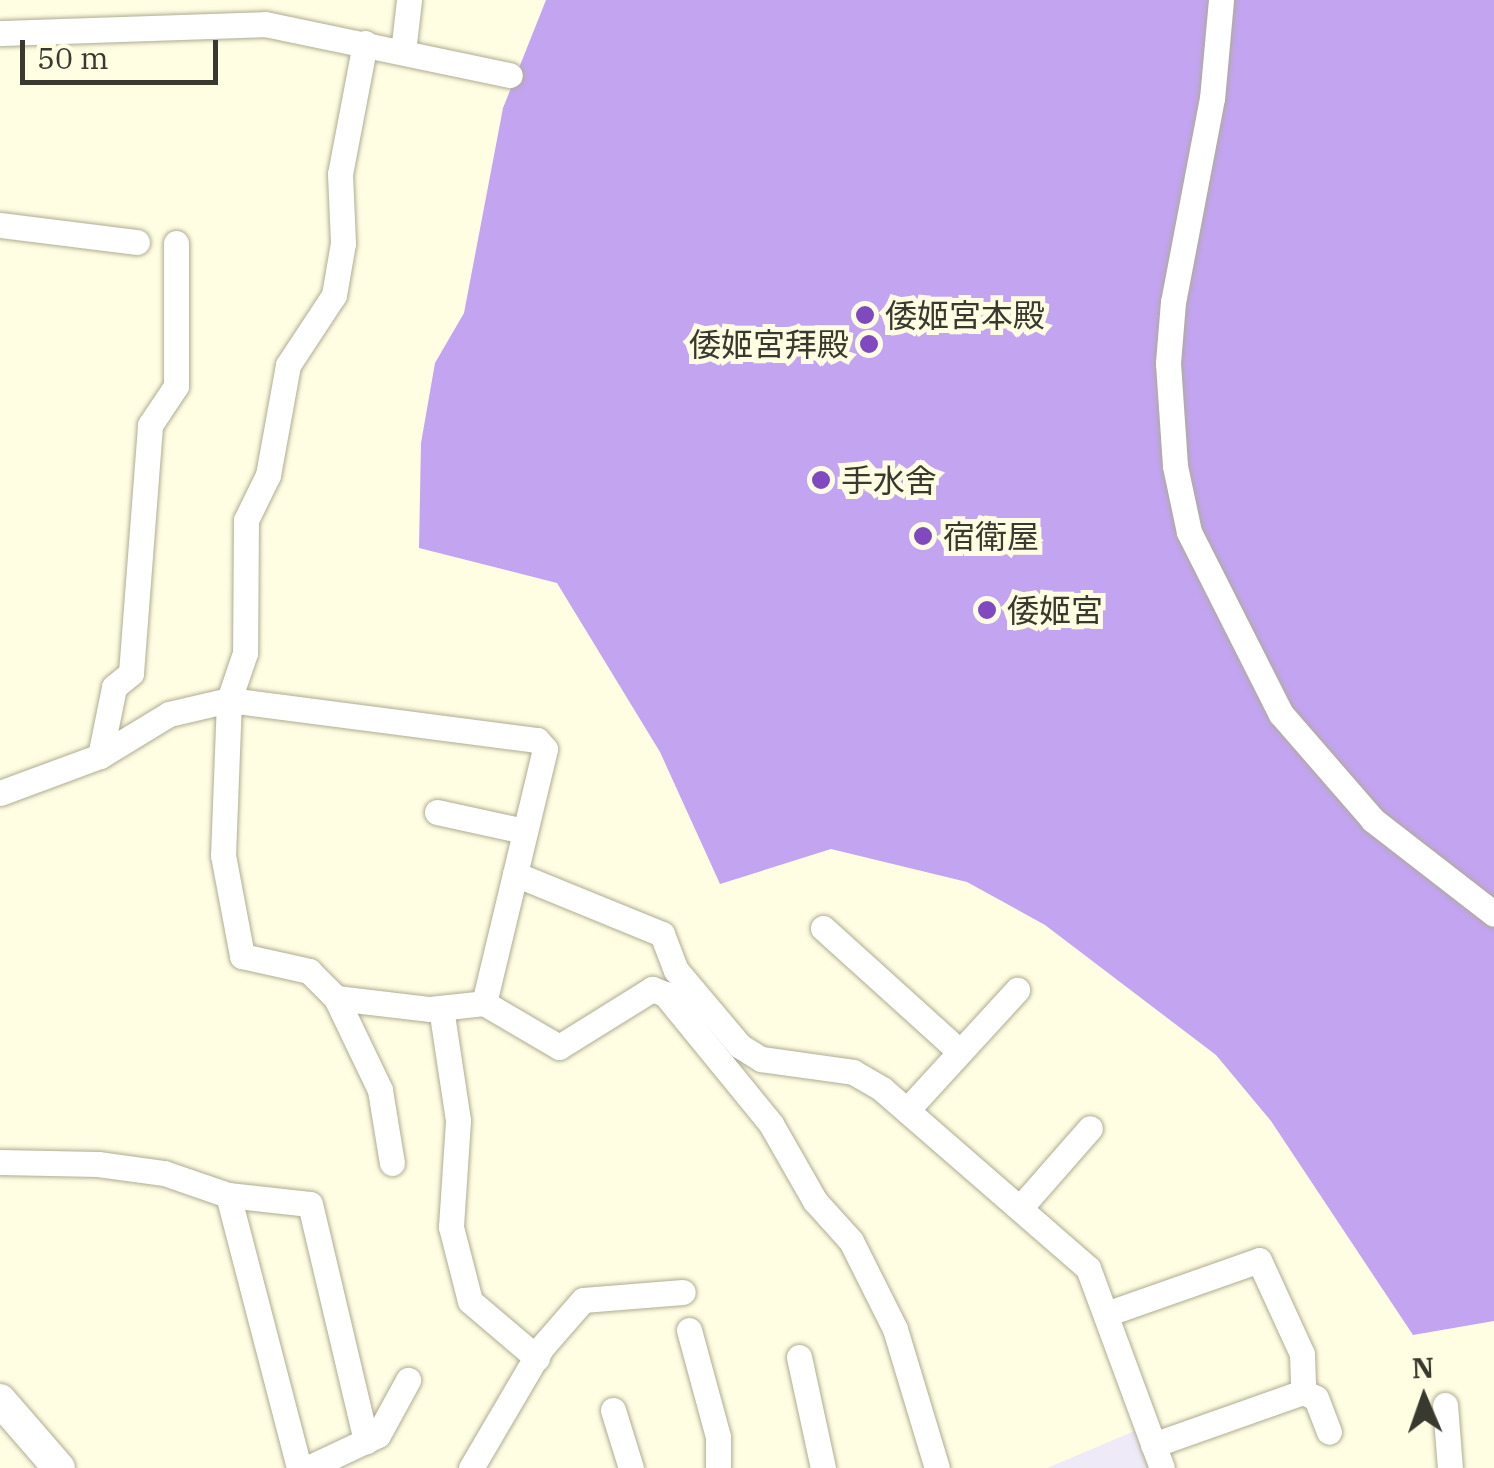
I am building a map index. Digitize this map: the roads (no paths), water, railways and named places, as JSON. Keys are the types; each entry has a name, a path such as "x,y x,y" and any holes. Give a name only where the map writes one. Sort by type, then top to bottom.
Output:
{"street":[{"path":"403,52 410,0"},
{"path":"1221,0 1212,98 1172,302 1168,363 1176,466 1189,532 1281,714 1372,820 1494,914"},
{"path":"0,33 266,24 510,76"},
{"path":"365,43 340,174 343,243 334,295 288,364 268,475 246,520 245,653 228,700 223,856 242,956 309,971 336,998 380,1090 392,1162"},
{"path":"0,225 137,242"},
{"path":"100,756 114,687 131,673 150,425 176,386 176,243"},
{"path":"0,794 100,756 169,714 228,700 537,740 545,749 484,1004"},
{"path":"437,812 524,831"},
{"path":"515,874 662,934 676,970 721,1026 761,1059 853,1072 907,1110 1088,1268 1158,1457 1303,1392 1316,1398 1329,1432"},
{"path":"823,928 959,1051"},
{"path":"336,998 440,1008 484,1004 559,1047 652,989 665,994 771,1124 816,1201 852,1241 895,1330 937,1468"},
{"path":"907,1110 1017,990"},
{"path":"440,1008 458,1121 452,1227 470,1301 537,1358"},
{"path":"1020,1208 1090,1128"},
{"path":"0,1162 98,1164 164,1173 228,1195 310,1204 366,1441"},
{"path":"228,1195 299,1468"},
{"path":"1106,1314 1258,1260 1302,1354 1303,1392"},
{"path":"472,1468 537,1358 583,1300 683,1292"},
{"path":"689,1330 718,1437 718,1468"},
{"path":"799,1358 823,1468"},
{"path":"308,1468 378,1434 408,1380"},
{"path":"0,1400 59,1468"},
{"path":"1445,1405 1450,1468"},
{"path":"613,1410 631,1468"}],"place":[{"name":"倭姬宮本殿","path":"865,315"},
{"name":"倭姬宮拜殿","path":"869,344"},
{"name":"手水舍","path":"821,480"},
{"name":"宿衛屋","path":"923,536"},
{"name":"倭姬宮","path":"987,610"}]}
